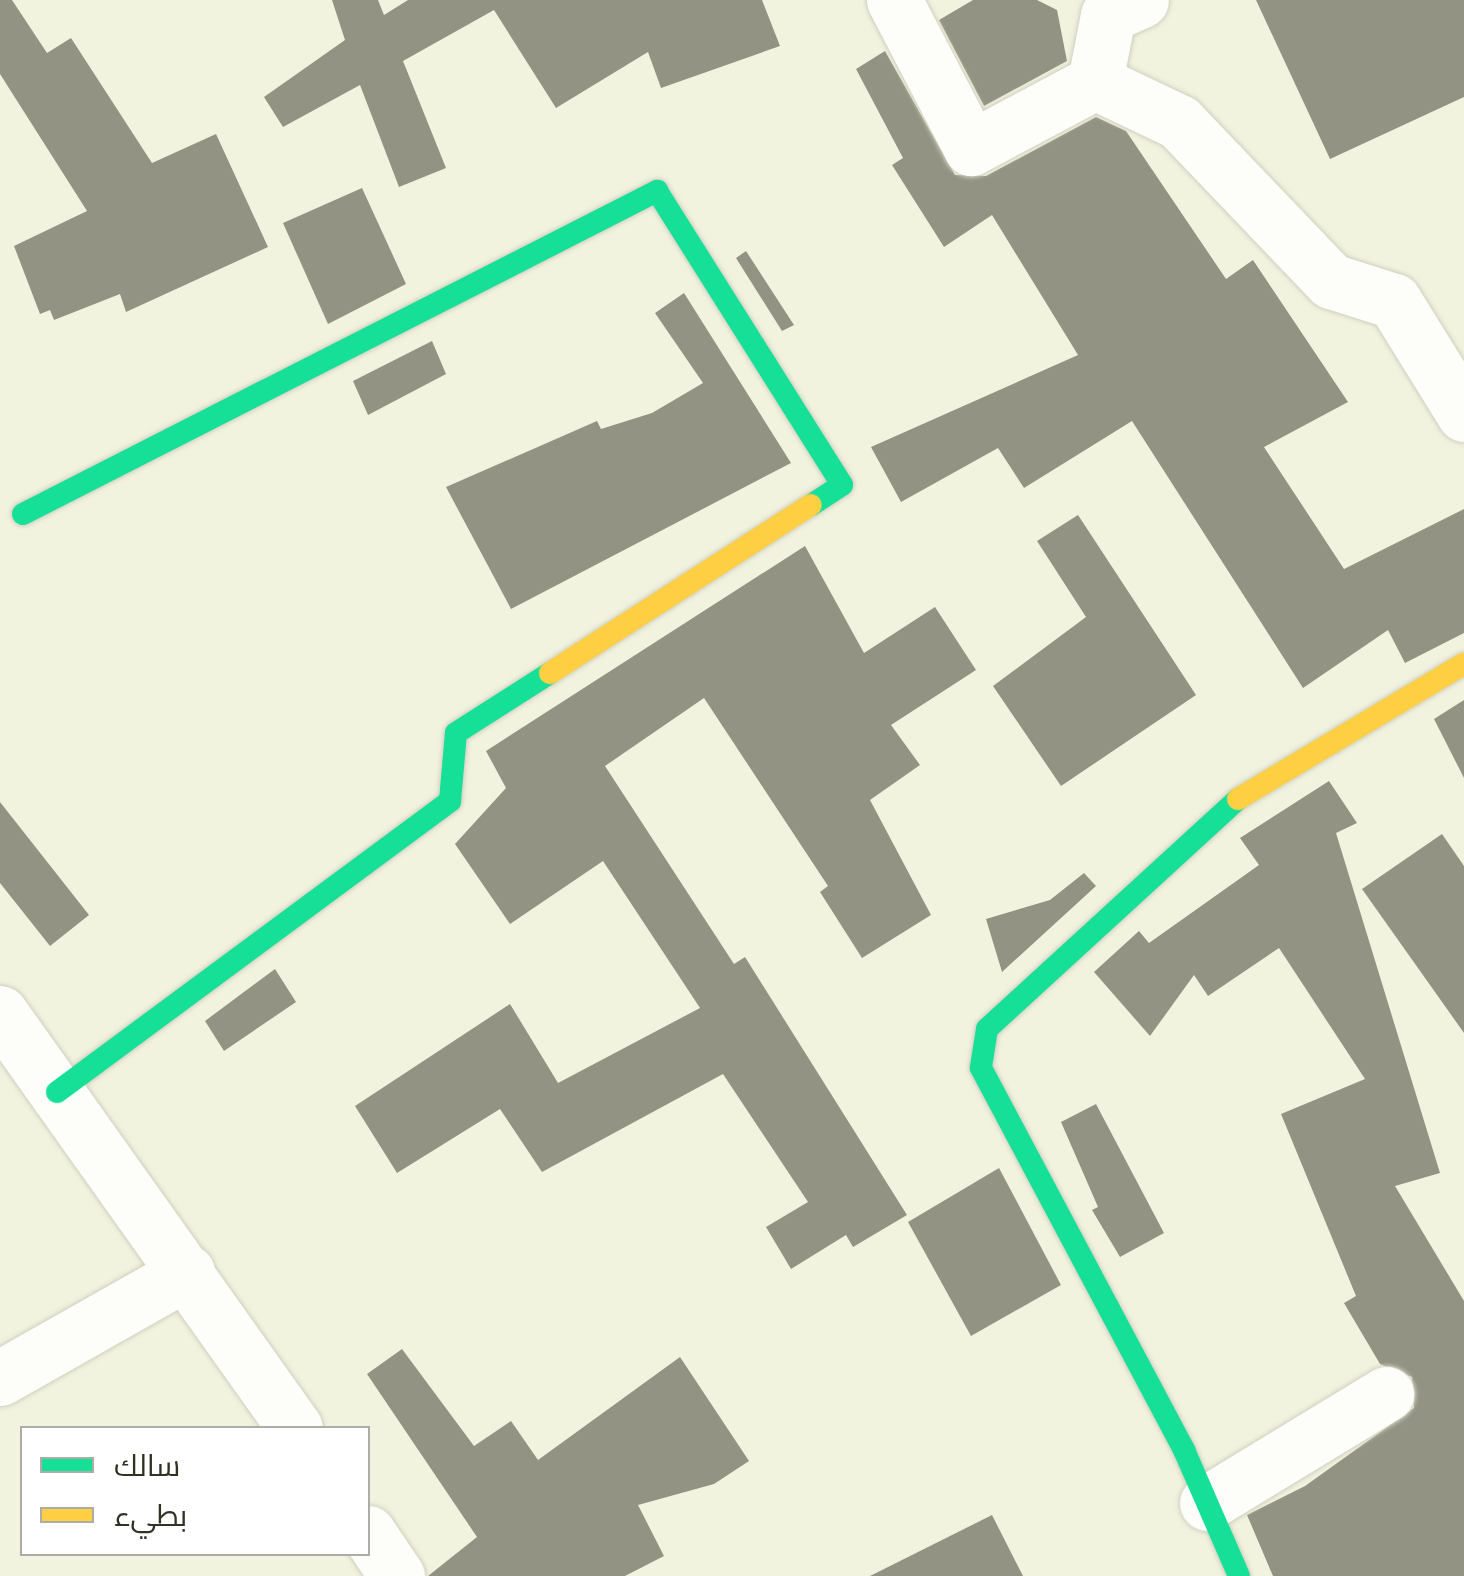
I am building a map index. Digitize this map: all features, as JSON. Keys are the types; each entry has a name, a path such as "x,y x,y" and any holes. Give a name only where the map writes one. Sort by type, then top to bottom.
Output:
{"street":[{"path":"894,0 970,148 1096,82"},
{"path":"1096,82 1108,15 1141,0"},
{"path":"1096,82 1179,122 1330,281 1394,301 1464,414"},
{"path":"24,514 657,191 842,485 456,733 450,801 57,1092"},
{"path":"1239,1576 1207,1503 981,1068 987,1029 1230,804 1464,664"},
{"path":"0,1013 294,1426"},
{"path":"0,1378 187,1272"},
{"path":"1207,1503 1386,1394"},
{"path":"370,1536 397,1576"}],"building":[{"path":"0,0 12,0 47,53 71,38 152,163 216,134 268,247 126,312 120,294 54,320 50,310 40,314 14,246 87,211 0,74"},
{"path":"332,0 378,0 384,15 408,0 762,0 780,46 661,88 648,52 556,108 494,10 403,61 446,168 399,187 360,85 283,127 264,97 345,40"},
{"path":"973,0 1037,0 1057,10 1067,61 984,106 939,20"},
{"path":"1256,0 1464,0 1464,97 1330,159"},
{"path":"885,51 955,175 986,176 1096,117 1126,131 1226,279 1253,260 1348,402 1264,447 1344,569 1464,509 1464,633 1405,663 1388,630 1303,688 1132,421 1024,488 998,448 901,502 871,447 1078,355 992,215 944,247 892,165 903,158 856,69"},
{"path":"362,188 406,284 328,324 283,223"},
{"path":"746,251 794,325 782,331 736,258"},
{"path":"684,293 791,463 511,609 446,487 597,421 601,429 652,413 703,383 655,313"},
{"path":"432,341 446,374 368,415 353,381"},
{"path":"1078,515 1196,695 1061,786 993,686 1086,617 1037,541"},
{"path":"805,546 864,653 935,607 976,670 891,725 920,765 870,800 931,915 862,958 820,892 828,886 704,698 605,766 734,964 745,957 907,1215 853,1247 846,1235 791,1269 766,1227 808,1202 723,1074 542,1172 500,1109 397,1173 355,1106 510,1004 558,1083 700,1008 603,861 510,924 455,844 506,788 486,751"},
{"path":"1464,700 1464,778 1434,719"},
{"path":"1329,781 1357,823 1336,833 1440,1173 1395,1186 1464,1301 1464,1576 1273,1576 1247,1515 1305,1486 1414,1408 1412,1377 1380,1364 1344,1303 1356,1296 1281,1114 1365,1079 1279,948 1208,996 1194,975 1150,1036 1094,972 1139,931 1149,943 1259,865 1240,838"},
{"path":"0,802 89,915 50,946 0,883"},
{"path":"1442,834 1464,866 1464,1033 1362,889"},
{"path":"1084,873 1096,886 1002,972 986,919 1050,900"},
{"path":"275,969 296,1002 224,1051 205,1021"},
{"path":"1096,1104 1164,1233 1120,1257 1092,1210 1098,1207 1061,1122"},
{"path":"999,1168 1061,1285 971,1336 908,1222"},
{"path":"402,1349 474,1446 511,1421 538,1460 680,1357 749,1461 714,1484 638,1505 664,1556 625,1576 428,1576 477,1537 367,1374"},
{"path":"992,1515 1023,1576 870,1576"}],"traffic: fast":[{"path":"23,514 657,191 842,485 811,505"},
{"path":"57,1092 450,801 456,733 550,673"},
{"path":"1238,799 987,1029 981,1068 1184,1450 1239,1576"}],"traffic: slow":[{"path":"550,673 811,505"},
{"path":"1238,799 1464,664"}]}
